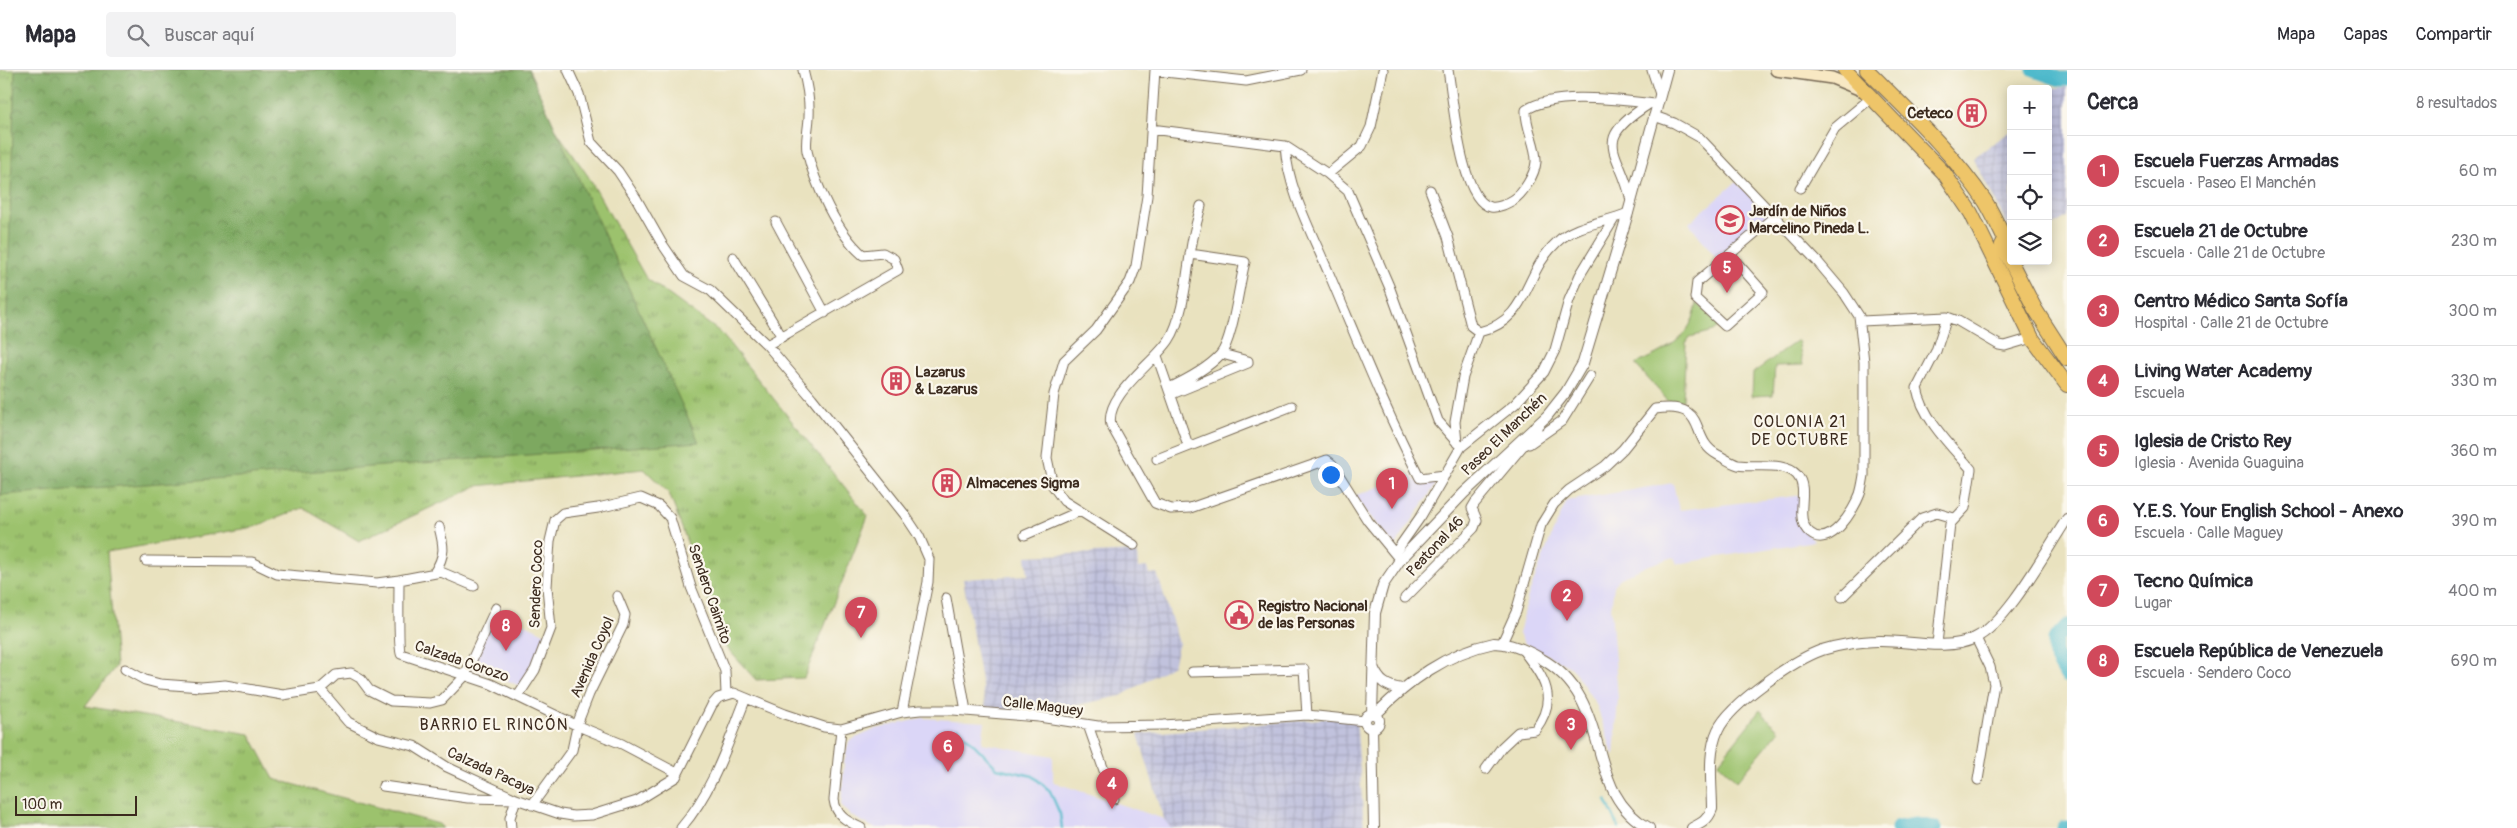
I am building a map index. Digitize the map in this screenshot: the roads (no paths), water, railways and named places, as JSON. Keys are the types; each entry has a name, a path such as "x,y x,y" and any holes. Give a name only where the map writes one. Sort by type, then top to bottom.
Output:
{"highway":[{"path":"1846,70 1944,172 1971,213 2032,338 2067,385"},
{"path":"1867,70 1940,143 1974,185 1986,203 2007,244"},
{"path":"1974,185 2035,309 2067,359"},
{"path":"1971,213 1982,225 2031,325 2067,374"},
{"path":"2017,265 2044,316 2067,348"}],"main road":[{"path":"1776,70 1800,72 1841,80 1868,95"}],"street":[{"path":"568,70 579,94 591,142 618,171 684,276 710,290 767,345 905,515 919,536 929,559 928,582 902,712"},
{"path":"767,345 825,314 898,270 894,260 884,253 863,255 849,244 820,188 807,149 809,115 807,84 803,70"},
{"path":"1134,545 1064,501 1054,486 1048,458 1054,394 1064,361 1096,330 1130,282 1136,266 1147,196 1156,70 1246,81 1301,70"},
{"path":"1328,174 1362,146 1371,128 1383,70"},
{"path":"1448,70 1459,148 1473,191 1482,202 1491,207 1504,205 1519,196 1536,162 1526,110 1534,105 1572,100 1654,104"},
{"path":"1652,70 1660,94"},
{"name":"Paseo El Manchén","path":"1374,828 1371,719 1372,665 1375,613 1383,585 1398,556 1547,416 1566,392 1583,363 1631,202 1654,116 1654,104 1660,94 1666,70"},
{"path":"1800,188 1835,128 1868,95"},
{"path":"1631,202 1624,176 1614,158 1613,143 1619,128 1632,115 1654,104"},
{"path":"1502,643 1516,612 1541,526 1554,504 1569,490 1605,466 1617,455 1655,409 1674,406 1685,411 1697,422 1702,440 1715,453 1736,464 1789,469 1800,481 1801,516 1804,527 1811,534 1819,537 1832,534 1854,507 1860,493 1864,475 1864,362 1861,321 1844,293 1699,137 1674,122 1654,116"},
{"path":"1151,129 1285,146 1328,174 1348,191 1389,286 1438,421 1459,445"},
{"path":"1285,146 1286,164 1306,216 1368,368 1404,448 1420,478 1445,475"},
{"path":"1430,190 1448,237 1471,326 1479,332"},
{"path":"1201,206 1177,320 1171,338 1157,356 1132,380 1114,403 1109,417 1111,425 1155,503 1171,509 1190,508 1327,460 1332,464 1368,521 1398,556 1445,475 1459,445 1515,404 1544,372 1555,350 1569,300 1580,275 1614,219"},
{"path":"1479,332 1494,328 1508,320 1519,305 1535,269 1556,242 1574,230 1614,219 1628,212"},
{"path":"1730,254 1763,292 1724,326 1695,298 1697,282 1730,254 1774,217"},
{"path":"776,222 825,314"},
{"path":"1170,391 1222,354 1228,340 1246,262 1190,254"},
{"path":"733,257 782,337"},
{"path":"1861,321 1947,317 1958,320 1999,345 2005,346 2032,338"},
{"path":"1937,644 1950,524 1966,508 1970,469 1941,435 1920,398 1917,388 1936,351 1947,317"},
{"path":"1459,445 1455,422 1463,377 1479,332"},
{"path":"1170,391 1248,363 1248,361 1222,354"},
{"path":"1157,356 1188,445"},
{"path":"1523,448 1562,420 1590,376"},
{"path":"1157,459 1188,445 1292,406"},
{"name":"Peatonal 46","path":"1405,598 1474,528 1477,520 1472,508 1523,448 1547,416"},
{"name":"Sendero Coco","path":"518,696 534,670 551,628 547,587 552,524 563,513 598,508 633,499 647,499 659,506"},
{"name":"Sendero Caimito","path":"659,506 670,518 691,587 725,672 726,694"},
{"path":"1025,535 1080,511"},
{"path":"1842,597 1922,518 1937,513 1954,518"},
{"path":"1692,828 1709,817 1712,809 1712,748 1718,730 1728,715 1769,681 1804,658 1822,650 1876,641 1954,644 1976,638 2002,615 2067,519"},
{"path":"434,573 440,565 445,547 439,527"},
{"path":"146,561 252,562 276,574 377,583 434,573 449,574 474,586"},
{"name":"Calzada Corozo","path":"399,580 401,623 398,645 401,654 464,677 491,684 578,726 622,744 677,774"},
{"name":"Avenida Coyol","path":"532,805 572,750 589,694 623,625 625,616 617,596"},
{"path":"946,598 966,711"},
{"path":"125,669 145,680 160,684 202,687 225,685 283,695 320,689 336,675 351,674 356,675 369,690 391,701 430,703 442,700 464,677 496,608"},
{"path":"1976,638 1990,667 1994,684 1978,780"},
{"path":"1371,719 1402,689 1421,674 1442,662 1486,645 1502,643 1522,649 1559,670 1582,699 1592,721 1606,778 1626,810 1640,823 1649,828"},
{"path":"1486,769 1502,747 1518,732 1535,730 1544,718 1547,700 1544,678 1522,649"},
{"path":"1372,665 1382,682 1390,687 1402,689"},
{"path":"1192,672 1304,669 1307,715"},
{"name":"Calzada Pacaya","path":"320,689 348,722 378,738 414,746 447,768 532,805 560,814 592,815 637,801 663,786 677,774 712,705 718,698 726,694"},
{"name":"Calle Maguey","path":"726,694 734,693 824,727 841,728 902,712 966,711 1039,717 1088,725 1164,725 1307,715 1371,719"},
{"path":"681,828 702,801 711,784 746,698"},
{"path":"1088,725 1114,799"},
{"path":"841,728 834,800 836,810 844,819 861,828"},
{"path":"383,786 468,798 516,799 510,818 511,828"}],"waterway":[{"path":"2034,70 2060,79 2067,79"},
{"path":"2067,626 2055,639 2055,655 2067,676"},
{"path":"958,728 997,768 1033,776 1050,791 1060,814 1062,828"},
{"path":"1606,800 1619,828"},
{"path":"1898,828 1916,825 1934,828"}],"place":[{"name":"Ceteco","path":"1972,113"},
{"name":"Jardín de Niños Marcelino Pineda L.","path":"1730,220"},
{"name":"Iglesia de Cristo Rey","path":"1727,293"},
{"name":"Lazarus & Lazarus","path":"896,381"},
{"name":"Almacenes Sigma","path":"947,483"},
{"name":"Escuela Fuerzas Armadas","path":"1392,509"},
{"name":"Registro Nacional de las Personas","path":"1239,615"},
{"name":"Escuela 21 de Octubre","path":"1567,621"},
{"name":"Tecno Química","path":"861,638"},
{"name":"Escuela República de Venezuela","path":"506,651"},
{"name":"Centro Médico Santa Sofía","path":"1571,750"},
{"name":"Y.E.S. Your English School - Anexo","path":"948,772"},
{"name":"Living Water Academy","path":"1112,809"}],"district":[{"name":"COLONIA 21 DE OCTUBRE","path":"1800,430"},
{"name":"BARRIO EL RINCÓN","path":"494,724"}]}
